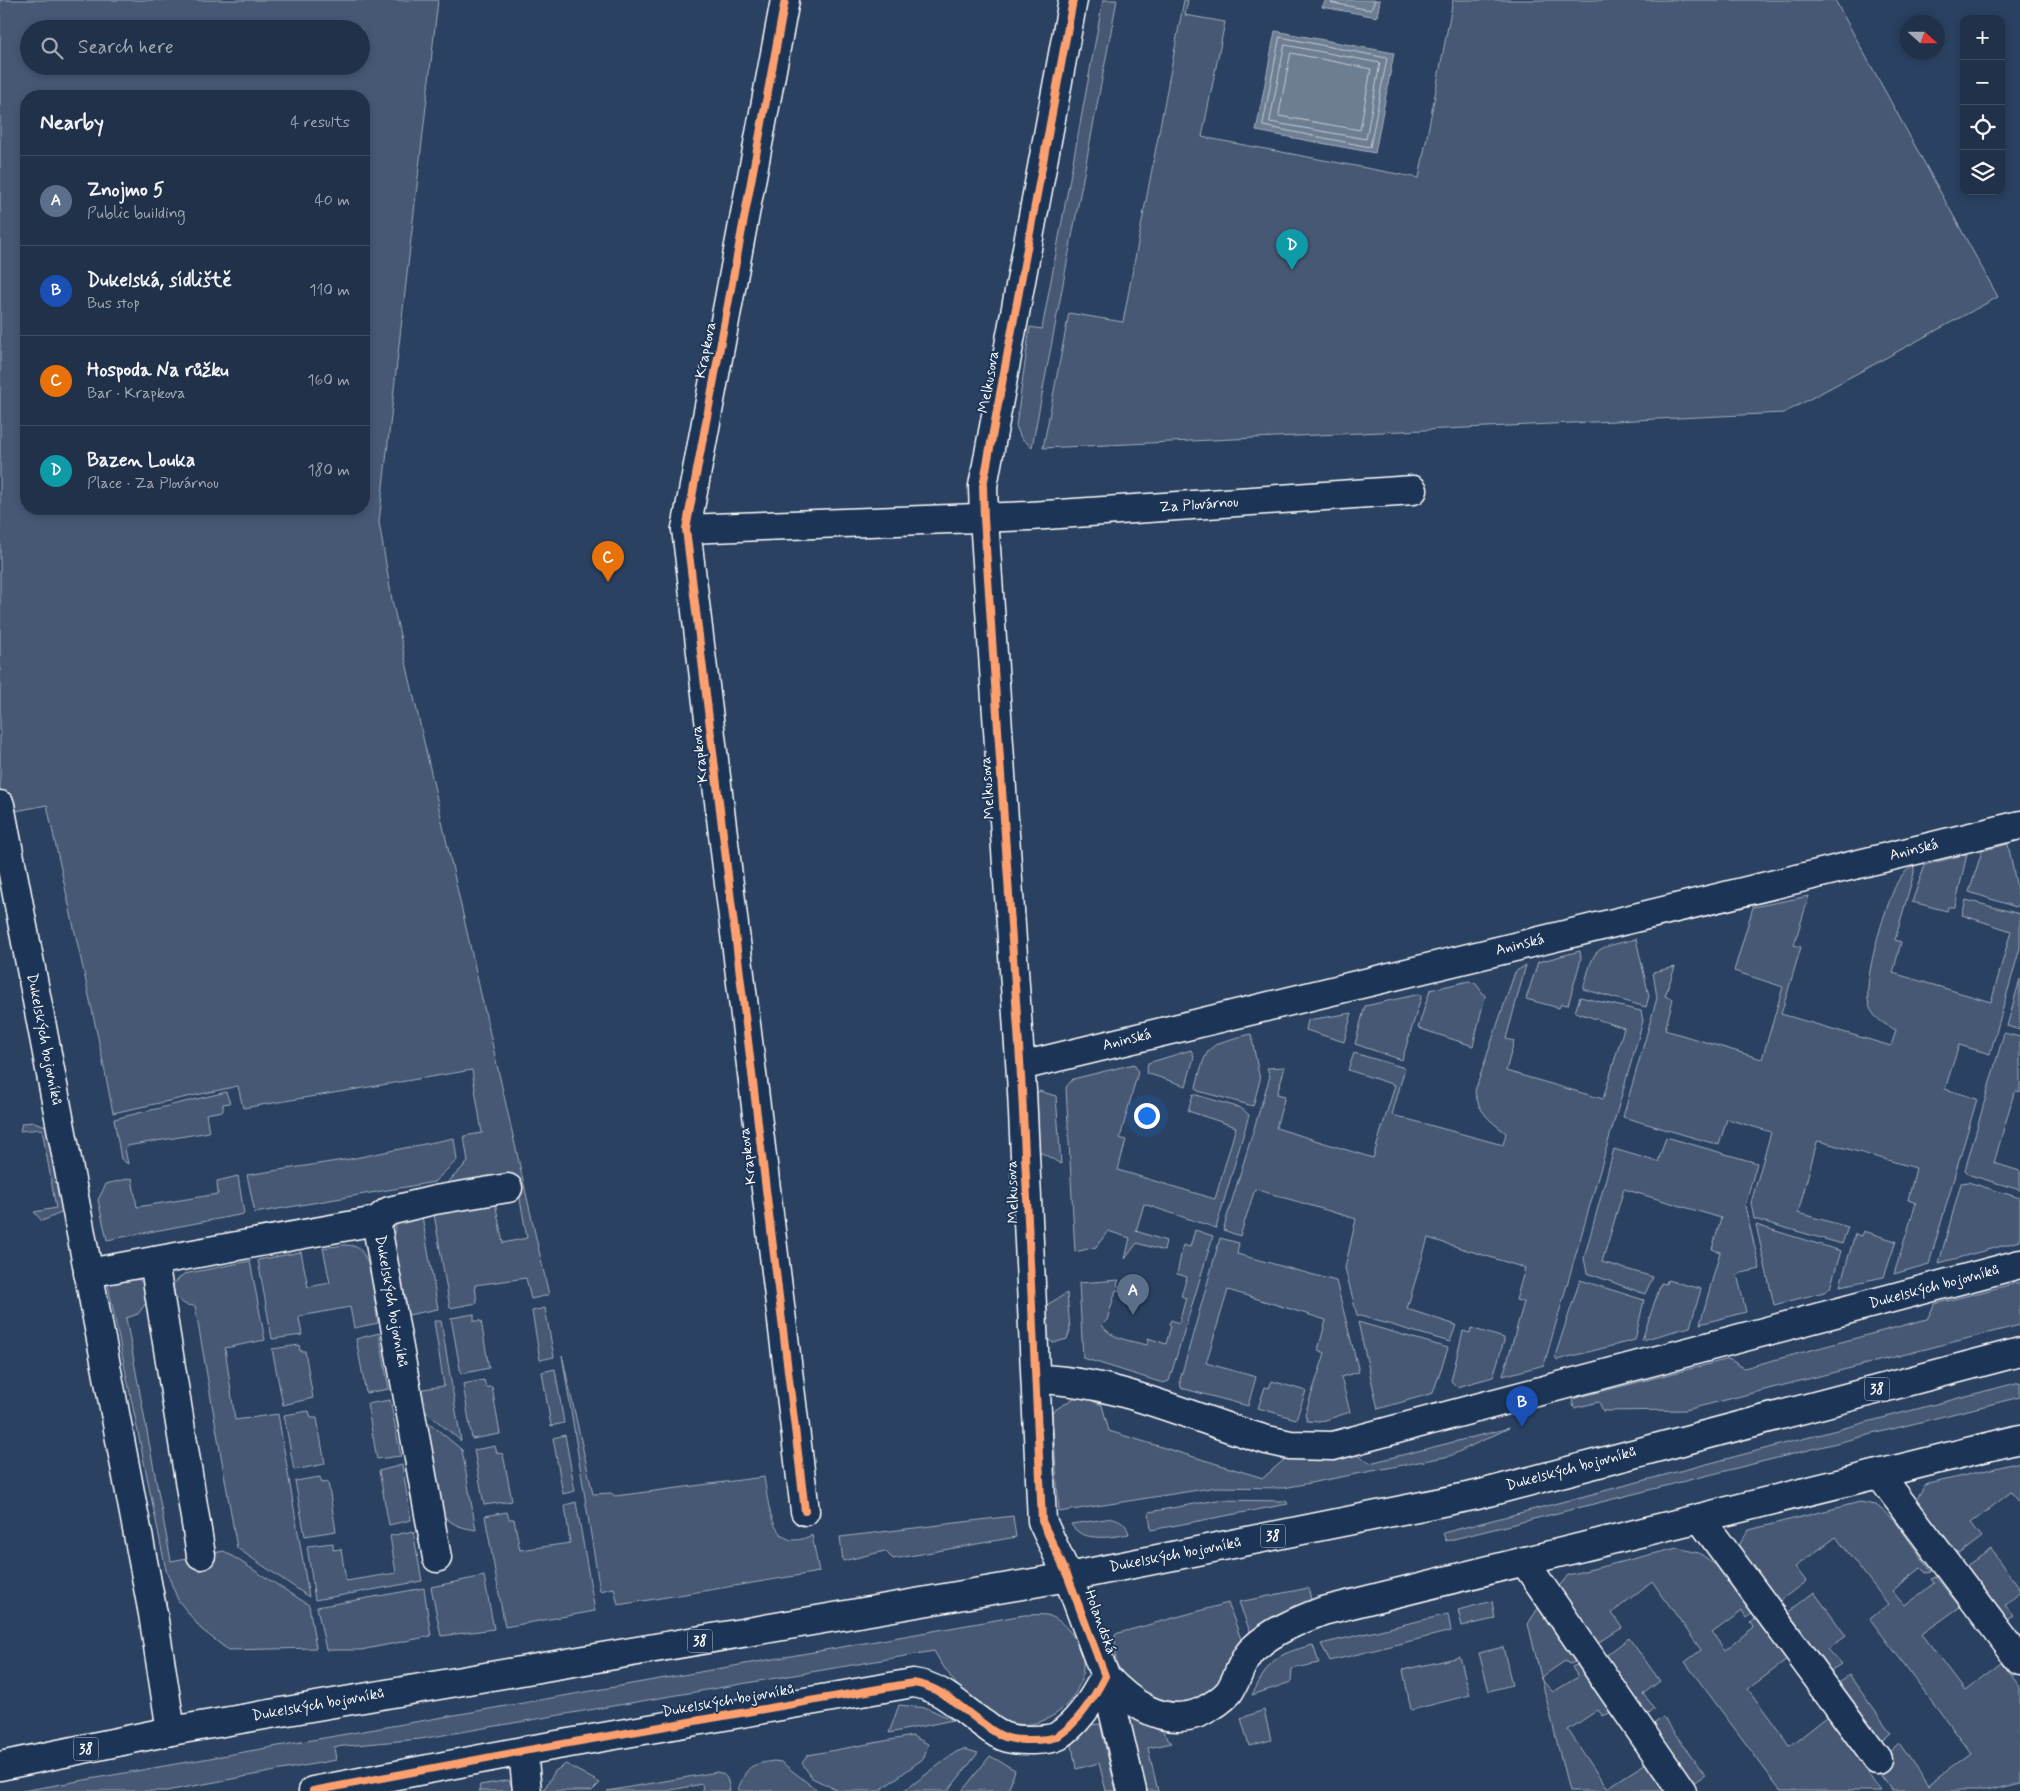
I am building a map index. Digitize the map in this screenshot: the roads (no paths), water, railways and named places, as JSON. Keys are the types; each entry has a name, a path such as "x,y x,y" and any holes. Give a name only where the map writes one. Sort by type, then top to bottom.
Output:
{"street":[{"name":"Krapkova","path":"785,0 686,529 805,1511"},
{"name":"Melkusova","path":"1068,1577 1042,1521 1021,1066 984,518 984,486 1073,0"},
{"name":"Za Plovárnou","path":"686,529 984,518 1413,490"},
{"name":"Dukelských bojovníků","path":"0,805 153,1614 171,1730"},
{"name":"Aninská","path":"1021,1066 2020,825"},
{"name":"Dukelských bojovníků","path":"88,1273 376,1221 389,1211 435,1200 508,1188"},
{"name":"Dukelských bojovníků","path":"376,1221 437,1558"},
{"path":"154,1261 201,1555"},
{"name":"Dukelských bojovníků","path":"1036,1379 1062,1379 1099,1386 1231,1430 1282,1443 1333,1446 2020,1264"},
{"name":"Dukelských bojovníků","path":"0,1766 171,1730 1068,1577 1477,1494 2020,1352"},
{"path":"1105,1676 1123,1695 1138,1706 1158,1714 1177,1718 1192,1716 1210,1708 1227,1694 1251,1651 1284,1626 1323,1611 2020,1439"},
{"path":"1879,1474 2020,1661"},
{"path":"1700,1518 1877,1759"},
{"path":"1524,1561 1682,1791"},
{"name":"Holandská","path":"1068,1577 1105,1676 1132,1791"},
{"name":"Dukelských bojovníků","path":"313,1791 523,1751 913,1683 937,1689 986,1726 1008,1738 1032,1740 1056,1737 1075,1721 1093,1699 1105,1676"},
{"path":"523,1751 527,1791"}],"water":[{"path":"1326,0 1380,0 1377,17 1322,7"},
{"path":"1275,31 1394,53 1375,153 1256,131"}],"place":[{"name":"Bazen Louka","path":"1292,270"},
{"name":"Hospoda Na růžku","path":"608,582"},
{"name":"Znojmo 5","path":"1133,1315"},
{"name":"Dukelská, sídliště","path":"1522,1427"}]}
